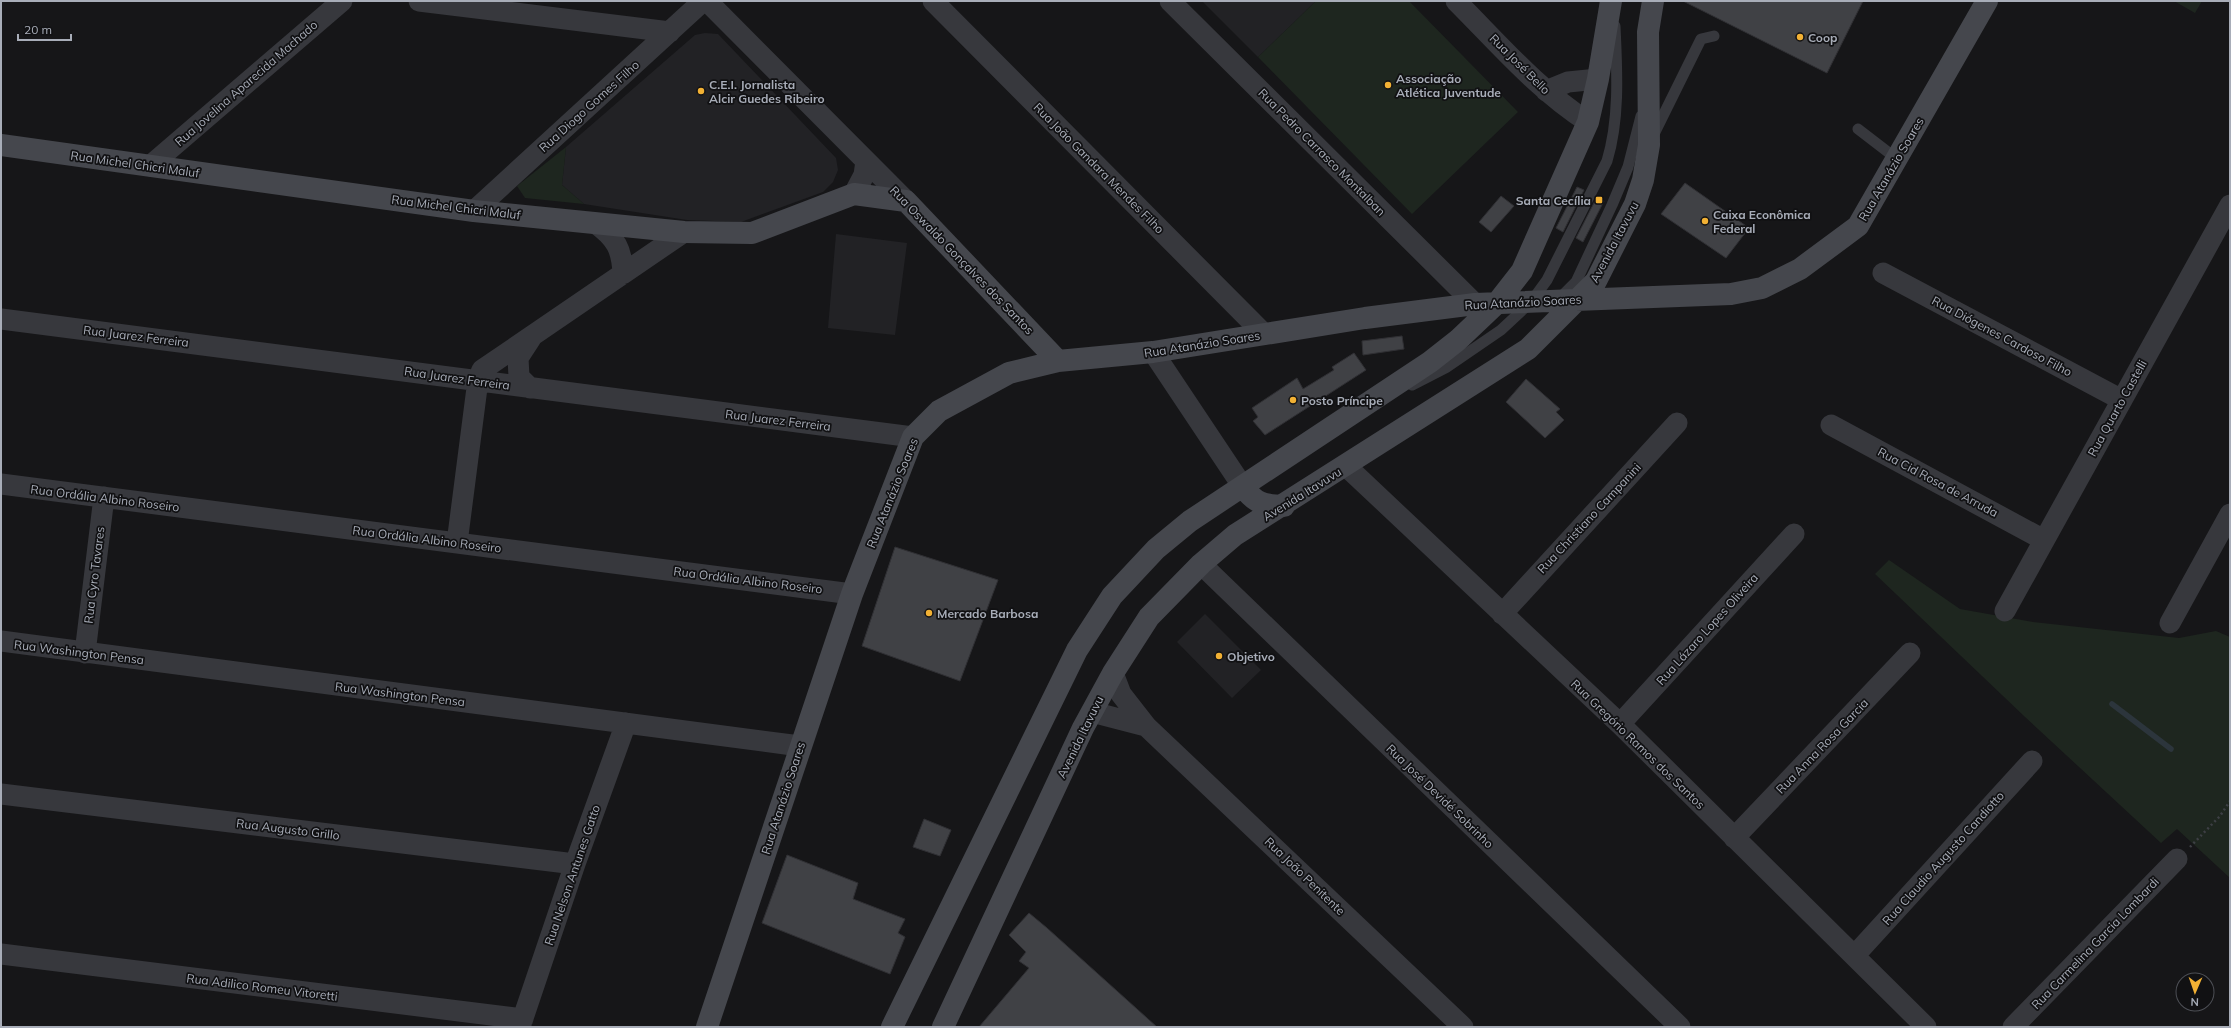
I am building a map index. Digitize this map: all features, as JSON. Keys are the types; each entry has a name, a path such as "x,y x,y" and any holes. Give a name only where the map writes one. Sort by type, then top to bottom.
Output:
{"street":[{"name":"Rua Jovelina Aparecida Machado","path":"150,166 342,1"},
{"path":"419,1 670,32"},
{"name":"Rua Diogo Gomes Filho","path":"474,211 703,1"},
{"name":"Rua Oswaldo Gonçalves dos Santos","path":"707,1 906,201 1058,361"},
{"name":"Rua João Gandara Mendes Filho","path":"933,1 1264,334"},
{"name":"Rua Pedro Carrasco Montalban","path":"1170,1 1475,304"},
{"name":"Rua José Bello","path":"1456,1 1563,106 1588,122"},
{"path":"892,1027 1077,650 1108,602 1156,549 1190,521 1340,422 1458,340 1497,303 1522,271 1588,122 1598,79 1611,1"},
{"name":"Avenida Itavuvu","path":"943,1027 1092,712 1113,673 1149,617 1201,564 1235,536 1284,506 1528,348 1568,300 1596,281 1635,204 1643,180 1649,145 1647,90 1648,32 1653,1"},
{"name":"Rua Atanázio Soares","path":"707,1027 852,594 913,437 939,411 1009,373 1058,361 1153,352 1365,318 1475,304 1731,294 1762,288 1800,269 1858,226 1987,1"},
{"path":"1546,90 1568,82 1598,79"},
{"name":"Rua Michel Chicri Maluf","path":"1,145 474,211 684,232 752,233 854,194 906,201"},
{"path":"854,194 864,175 866,161"},
{"name":"Rua Quarto Castelli","path":"2005,611 2230,205"},
{"path":"595,223 607,231 622,255 623,274"},
{"path":"457,543 478,380 482,370 684,232"},
{"name":"Rua Diógenes Cardoso Filho","path":"1883,273 2122,400"},
{"name":"Rua Juarez Ferreira","path":"1,319 913,437"},
{"path":"530,388 519,377 518,358 532,336"},
{"path":"1153,352 1243,487 1252,498 1263,505 1284,506"},
{"name":"Rua Christiano Campanini","path":"1502,614 1677,422"},
{"name":"Rua Cid Rosa de Arruda","path":"1831,425 2044,540"},
{"name":"Rua Gregório Ramos dos Santos","path":"1346,466 1620,724 1734,838 1855,955 1926,1027"},
{"name":"Rua Ordália Albino Roseiro","path":"1,484 852,594"},
{"name":"Rua Cyro Tavares","path":"85,653 104,498"},
{"path":"2170,623 2230,514"},
{"name":"Rua Lázaro Lopes Oliveira","path":"1620,724 1794,534"},
{"name":"Rua José Devidé Sobrinho","path":"1201,564 1680,1027"},
{"name":"Rua Washington Pensa","path":"1,642 800,746"},
{"name":"Rua Anna Rosa Garcia","path":"1734,838 1910,653"},
{"name":"Rua João Penitente","path":"1113,673 1121,694 1146,726 1463,1027"},
{"name":"Rua João Penitente","path":"1092,712 1146,726"},
{"name":"Rua Nelson Antunes Gatto","path":"522,1023 575,864 626,723"},
{"name":"Rua Claudio Augusto Candiotto","path":"1855,955 2032,761"},
{"name":"Rua Augusto Grillo","path":"1,794 575,864"},
{"name":"Rua Carmelina Garcia Lombardi","path":"2013,1027 2177,859"},
{"name":"Rua Adilico Romeu Vitoretti","path":"1,954 522,1023"}],"lane":[{"path":"1340,422 1447,367 1501,330 1531,302 1547,280 1607,160 1611,147 1616,93 1614,1"},
{"path":"1649,145 1701,39 1714,36"},
{"path":"1568,300 1612,205 1630,161 1647,90"},
{"path":"1858,129 1897,160"}],"path":[{"path":"2177,859 2220,816 2230,801"}],"shaded area":[{"path":"1202,1 1316,1 1258,57"},
{"name":"Associação Atlética Juventude","path":"1316,1 1409,1 1518,112 1412,214 1258,57"},
{"path":"2174,1 2202,1 2195,13"},
{"name":"C.E.I. Jornalista Alcir Guedes Ribeiro","path":"705,33 718,34 836,158 838,170 833,182 823,192 741,222 687,220 584,204 562,185 566,147 695,35"},
{"path":"566,147 562,185 584,204 525,198 517,186"},
{"path":"836,234 907,243 895,335 828,328"},
{"path":"1889,560 1960,609 2033,622 2179,638 2216,631 2230,637 2230,878 2177,829 2161,843 2024,716 1875,574"},
{"name":"Objetivo","path":"1205,614 1261,670 1232,698 1177,642"}],"building":[{"name":"Coop","path":"1683,1 1863,1 1827,73"},
{"name":"Caixa Econômica Federal","path":"1685,183 1749,228 1726,258 1661,214"},
{"path":"1577,187 1584,190 1563,232 1556,228"},
{"path":"1501,196 1514,206 1491,232 1479,222"},
{"path":"1597,197 1604,201 1583,242 1576,238"},
{"path":"1402,336 1404,349 1363,355 1362,341"},
{"name":"Posto Príncipe","path":"1354,353 1366,370 1265,435 1253,421 1258,417 1252,408 1297,378 1303,389 1334,370 1332,367"},
{"path":"1526,379 1560,409 1556,412 1564,420 1545,438 1506,402"},
{"name":"Mercado Barbosa","path":"895,547 998,580 960,681 862,646"},
{"path":"924,819 951,830 940,856 913,847"},
{"path":"787,855 858,883 853,899 905,919 898,933 905,937 890,974 762,923"},
{"path":"1029,913 1157,1027 979,1027 1029,968 1019,961 1026,952 1009,935"}],"waterway":[{"path":"2112,704 2171,749"}],"place":[{"name":"Coop","path":"1800,37"},
{"name":"Associação Atlética Juventude","path":"1388,85"},
{"name":"C.E.I. Jornalista Alcir Guedes Ribeiro","path":"701,91"},
{"name":"Santa Cecília","path":"1599,200"},
{"name":"Caixa Econômica Federal","path":"1705,221"},
{"name":"Posto Príncipe","path":"1293,400"},
{"name":"Mercado Barbosa","path":"929,613"},
{"name":"Objetivo","path":"1219,656"}]}
